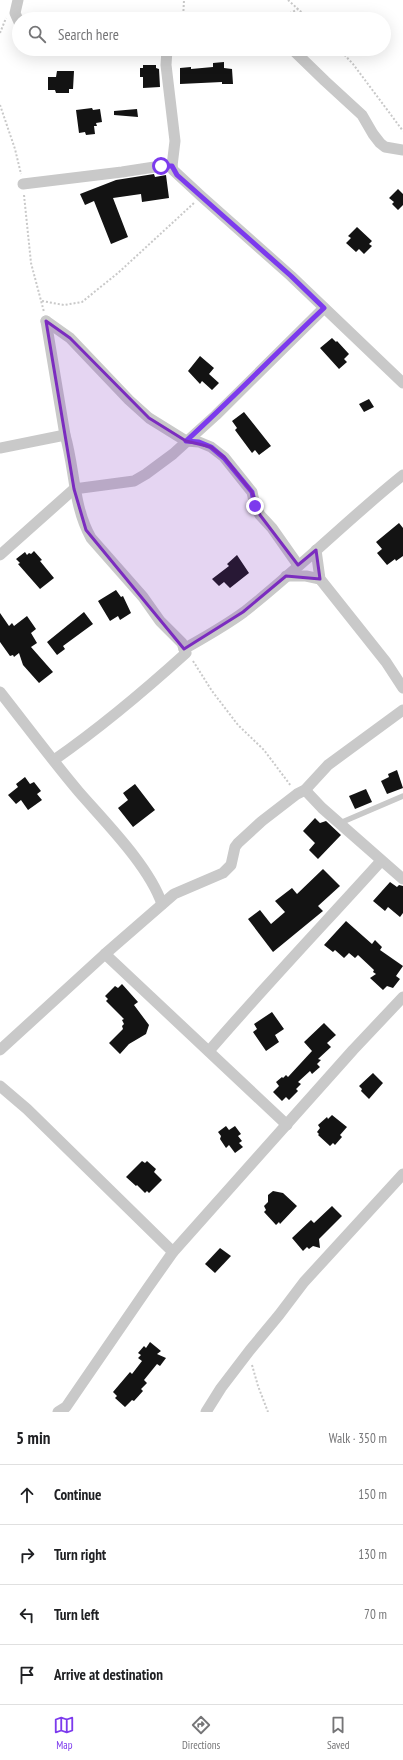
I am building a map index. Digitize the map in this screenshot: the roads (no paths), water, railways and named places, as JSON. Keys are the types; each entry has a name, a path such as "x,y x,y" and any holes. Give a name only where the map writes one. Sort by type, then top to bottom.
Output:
{"street":[{"path":"15,12 18,0"},
{"path":"167,56 166,65 175,141 172,166 177,175 291,276 403,383"},
{"path":"299,56 362,115 380,143 385,147 403,150"},
{"path":"23,184 161,166 172,166"},
{"path":"0,555 74,489 134,481 146,474 216,414 324,308"},
{"path":"185,651 182,643 160,621 143,597 91,538 83,521 74,489 70,453 65,435 46,321 70,338 129,400 149,418 186,441 199,442 211,447 224,458 252,492 255,506 260,515 272,528 298,565"},
{"path":"0,448 65,435"},
{"path":"54,760 82,741 185,651 243,612 316,550 369,502 403,475"},
{"path":"316,550 320,579 386,662 403,688"},
{"path":"286,576 306,576 320,579"},
{"path":"0,692 54,760 131,852 152,881 162,904"},
{"path":"0,1050 105,954 174,894 223,873 229,868 233,860 235,847 262,821 301,792 328,765 403,710"},
{"path":"301,792 340,823 403,879"},
{"path":"209,1051 265,987 381,861"},
{"path":"105,954 287,1125"},
{"path":"58,1412 66,1407 173,1252 287,1125 401,1003"},
{"path":"0,1086 27,1109 173,1252"},
{"path":"206,1412 221,1388 250,1350 279,1316 304,1282 403,1174"}],"lane":[{"path":"340,823 403,796"}]}
